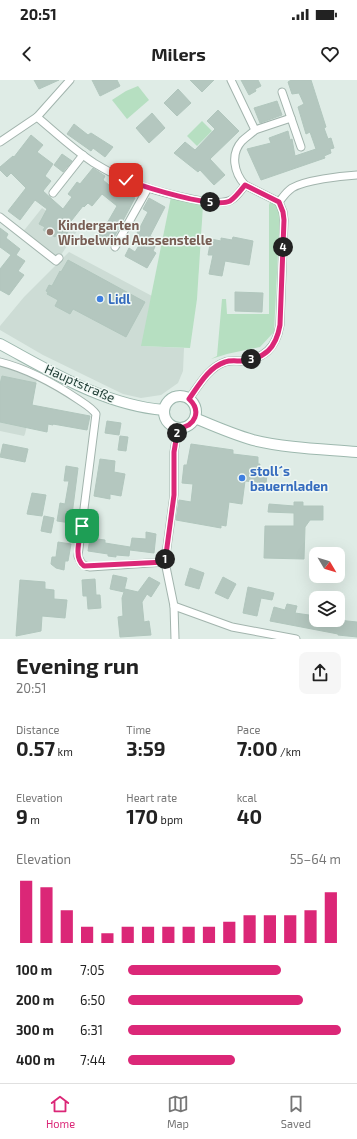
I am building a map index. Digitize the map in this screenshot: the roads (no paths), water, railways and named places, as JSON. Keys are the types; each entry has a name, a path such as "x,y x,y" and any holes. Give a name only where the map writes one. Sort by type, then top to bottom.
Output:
{"main road":[{"name":"Hauptstraße","path":"0,344 76,384 99,394 142,408 164,410"},
{"path":"175,396 189,399 195,406 196,414 194,418 188,426 178,428 173,426 166,420 164,410 167,402 175,396"},
{"path":"194,418 253,440 311,448 357,452"}],"street":[{"path":"0,142 37,117 70,80"},
{"path":"231,80 254,130"},
{"path":"282,92 301,147"},
{"path":"37,117 95,163 126,180 148,188 205,201 223,202 230,200 238,194 245,185"},
{"path":"189,399 209,372 215,367 226,361 241,361 260,357 268,352 278,336 280,325 284,220 283,212 279,202 245,185 240,179 235,167 236,154 241,142 254,130 291,118"},
{"path":"53,193 83,155"},
{"path":"279,202 285,194 293,188 322,180 357,175"},
{"path":"115,247 148,188"},
{"path":"0,217 56,261 59,258"},
{"path":"0,362 18,368 62,389 91,408 96,414 78,556 80,563 84,566 90,567 165,562"},
{"path":"175,639 174,606 165,562 174,495 174,452 178,428"},
{"path":"174,606 232,627 296,639"}],"place":[{"name":"Kindergarten Wirbelwind Aussenstelle","path":"50,232"},
{"name":"Lidl","path":"100,299"},
{"name":"stoll´s bauernladen","path":"242,478"}]}
